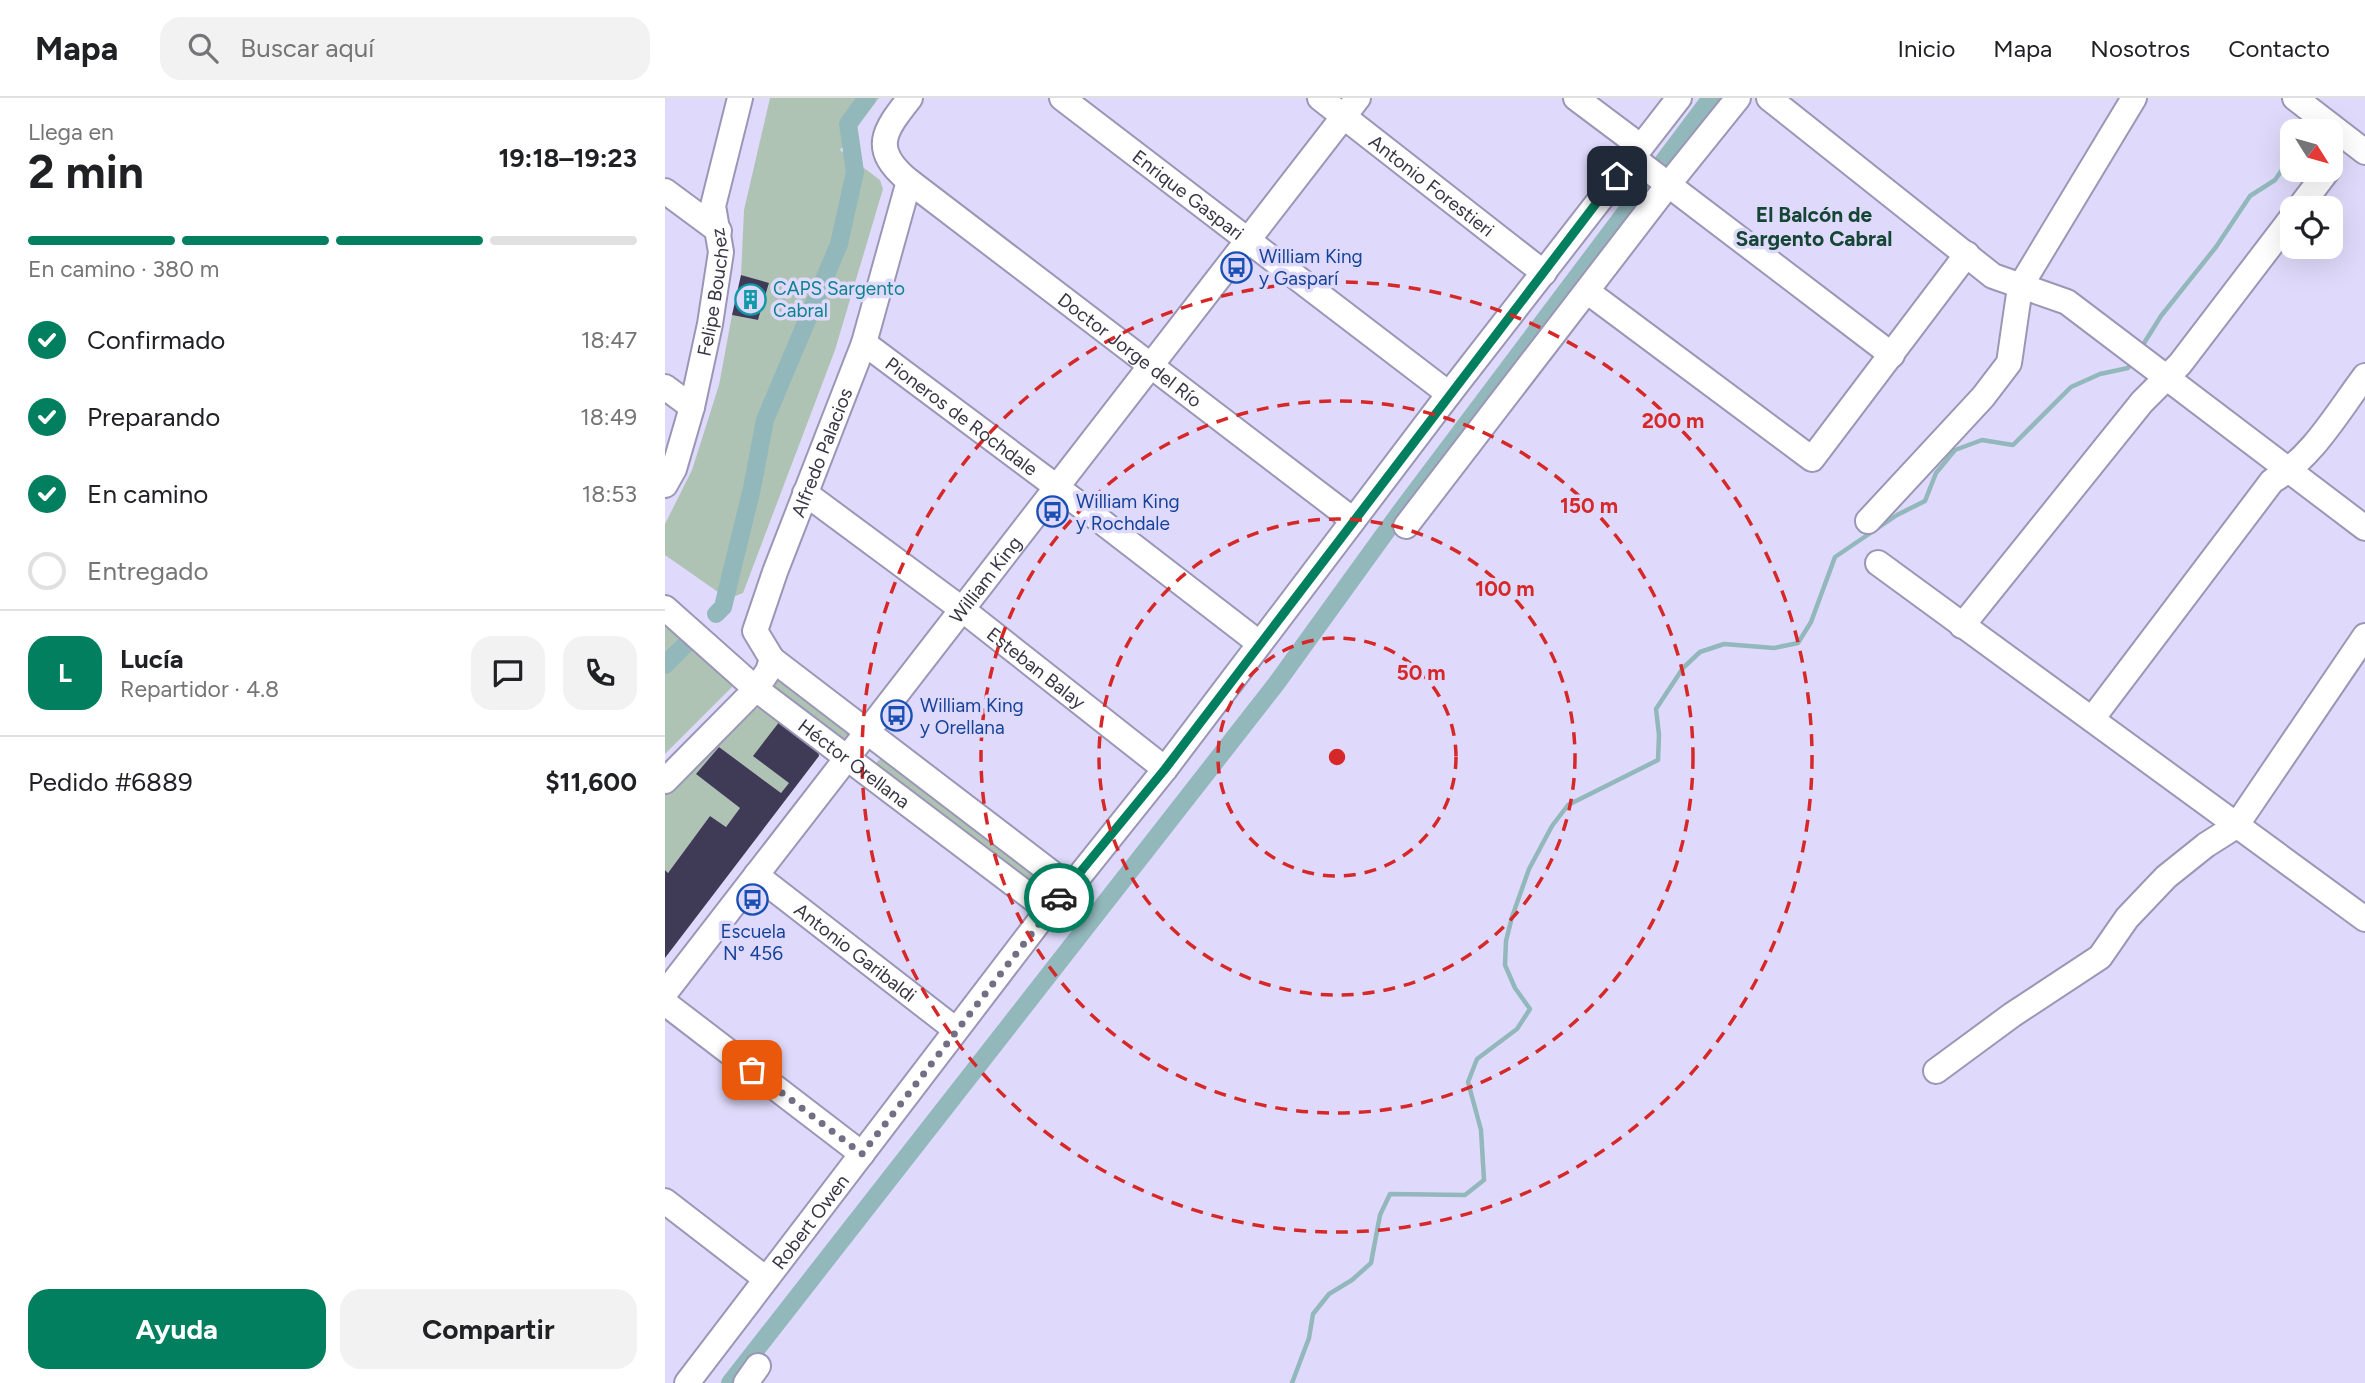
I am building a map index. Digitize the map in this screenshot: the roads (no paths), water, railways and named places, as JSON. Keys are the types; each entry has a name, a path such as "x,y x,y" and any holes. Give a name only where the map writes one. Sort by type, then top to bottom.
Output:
{"street":[{"name":"Felipe Bouchez","path":"665,485 674,469 692,407 711,324 721,252 713,206 740,98"},
{"path":"909,98 886,129 885,148 894,169 909,181"},
{"name":"Enrique Gaspari","path":"1062,98 1449,394"},
{"name":"Antonio Forestieri","path":"1320,98 1351,107 1544,273"},
{"path":"1576,98 1636,151 1668,185 1892,355"},
{"name":"Robert Owen","path":"687,1383 1048,910 1165,769 1449,394 1679,98"},
{"path":"1406,526 1738,98"},
{"path":"1769,98 1993,276 2067,302 2365,528"},
{"path":"1868,521 1983,397 2009,363 2020,287 2134,98"},
{"path":"2298,100 2358,146 2343,157"},
{"name":"William King","path":"665,993 1351,107"},
{"name":"Alfredo Palacios","path":"772,659 755,631 864,343 909,181"},
{"name":"Doctor Jorge del Río","path":"909,181 1353,520"},
{"path":"665,191 719,231"},
{"path":"1962,626 2142,402 2161,374 2280,232"},
{"path":"1588,292 1812,459 1967,254"},
{"name":"Pioneros de Rochdale","path":"864,343 1259,643"},
{"path":"2092,719 2272,481 2304,457 2365,376"},
{"path":"665,387 692,407"},
{"name":"Esteban Balay","path":"805,493 963,610 1165,769"},
{"path":"1878,563 2236,827 2362,910"},
{"name":"Héctor Orellana","path":"665,608 756,689 1048,910"},
{"path":"1936,1071 2012,1015 2100,957 2127,918 2166,877 2206,845 2236,827 2365,636"},
{"path":"665,781 756,689 768,671 772,659"},
{"name":"Héctor Orellana","path":"772,659 1069,887"},
{"name":"Antonio Garibaldi","path":"756,875 956,1030"},
{"path":"665,1003 862,1154"},
{"path":"665,1201 766,1279"}],"waterway":[{"path":"716,614 723,607 752,488 765,420 839,244 855,172 848,124 867,98"},
{"path":"1663,162 1711,98"},
{"path":"2141,348 2161,316 2216,247 2250,196 2275,180 2280,173"},
{"path":"730,1383 1276,684 1401,511 1646,185"},
{"path":"1292,1383 1309,1338 1313,1314 1329,1294 1352,1280 1371,1263 1380,1215 1390,1194 1465,1195 1484,1180 1481,1130 1468,1082 1477,1059 1517,1029 1530,1009 1515,988 1505,965 1506,941 1529,869 1552,826 1568,805 1658,760 1656,709 1683,668 1700,652 1724,644 1774,648 1798,643 1811,622 1835,557 1897,515 1925,501 1936,473 1955,450 1982,440 2013,445 2071,387 2100,374 2128,368 2133,361"},
{"path":"665,665 687,643"}],"place":[{"name":"William King y Gasparí","path":"1236,267"},
{"name":"CAPS Sargento Cabral","path":"750,299"},
{"name":"William King y Rochdale","path":"1053,512"},
{"name":"William King y Orellana","path":"897,716"},
{"name":"Escuela N° 456","path":"753,900"}],"district":[{"name":"El Balcón de Sargento Cabral","path":"1814,226"}]}
